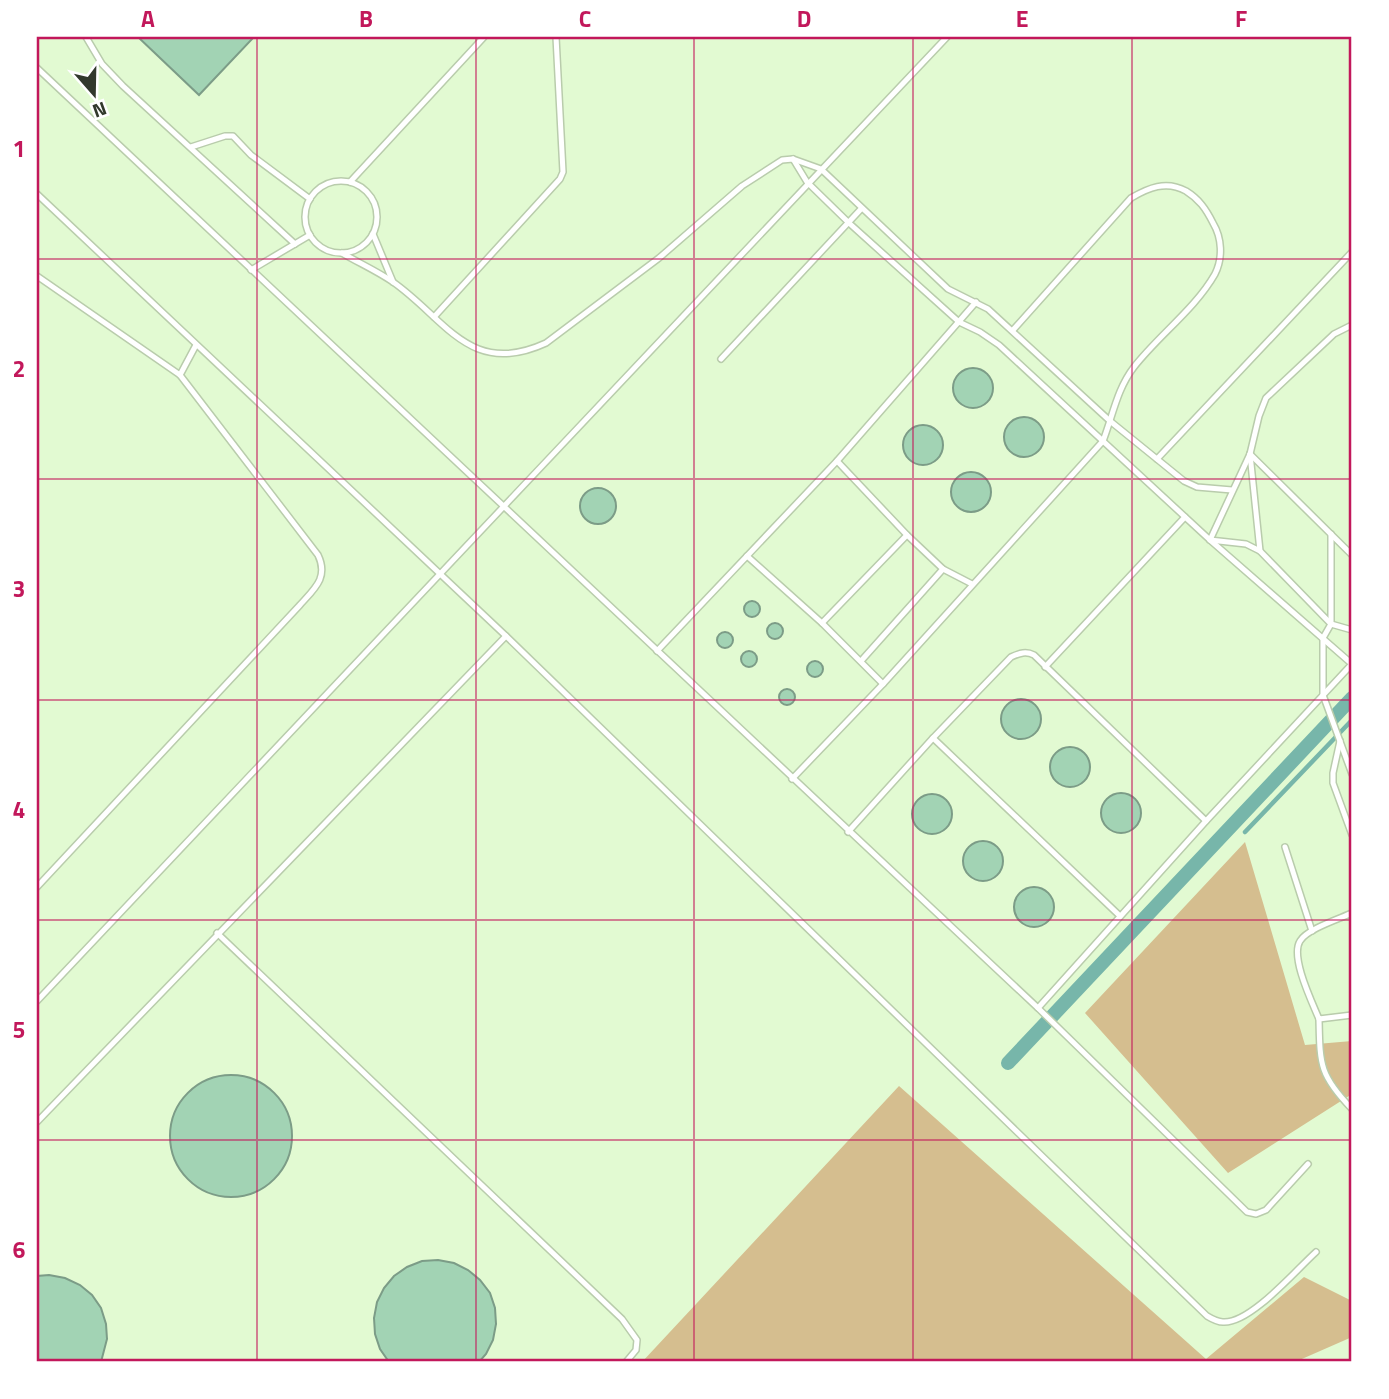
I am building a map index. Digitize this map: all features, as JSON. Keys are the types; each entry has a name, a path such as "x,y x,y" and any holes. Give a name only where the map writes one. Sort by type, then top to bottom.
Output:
{"lane":[{"path":"86,37 102,64 123,86 295,244"},
{"path":"350,182 484,37"},
{"path":"434,317 560,179 563,172 556,37"},
{"path":"37,1001 487,526 807,182 947,37"},
{"path":"37,68 1038,1008 1247,1212 1256,1214 1266,1210 1308,1164"},
{"path":"191,147 233,136 251,155 310,199"},
{"path":"793,159 807,182 849,223 959,322 999,345 1210,540 1352,664 1038,1008"},
{"path":"342,253 360,248 373,234 377,216 376,207 366,191 350,182 341,181 323,186 310,199 305,218 310,235 324,248 342,253 393,282 465,345 489,352 514,354 546,343 649,265 742,186 782,160 793,159 821,169 948,289 988,309 1110,421 1184,481 1196,487 1232,490"},
{"path":"792,779 883,684 1103,440 1119,390 1133,368 1216,272 1221,253 1219,236 1204,206 1182,189 1166,186 1149,187 1131,198 1013,330"},
{"path":"37,194 506,636 1207,1317 1224,1322 1253,1311 1316,1252"},
{"path":"721,359 862,209"},
{"path":"373,234 393,282"},
{"path":"251,270 310,235"},
{"path":"1157,459 1352,252"},
{"path":"37,276 180,375 323,565 323,575 318,584 299,606 37,887"},
{"path":"657,651 837,461 976,302"},
{"path":"1210,540 1250,454 1266,398 1334,334 1352,325"},
{"path":"180,375 195,345"},
{"path":"1250,454 1352,555"},
{"path":"1250,454 1260,551"},
{"path":"837,461 943,569 972,584"},
{"path":"1045,667 1185,517"},
{"path":"1331,534 1331,624 1323,638 1323,695 1352,774"},
{"path":"822,624 907,535"},
{"path":"1210,540 1245,544 1260,551 1331,624 1352,630"},
{"path":"747,556 883,684"},
{"path":"861,661 943,569"},
{"path":"37,1122 506,636"},
{"path":"848,832 1011,657 1029,653 1206,821"},
{"path":"933,738 1120,916"},
{"path":"1340,741 1333,773 1334,783 1352,835"},
{"path":"1285,847 1312,931"},
{"path":"1352,913 1312,931 1300,940 1296,952 1319,1019 1320,1062 1334,1090 1352,1109"},
{"path":"217,933 622,1320 637,1339 636,1350 626,1362"},
{"path":"1319,1019 1352,1014"}],"shaded area":[{"path":"37,37 1352,37 1352,1362 37,1362"},
{"path":"1245,842 1305,1045 1352,1041 1352,1094 1228,1173 1085,1013"},
{"path":"899,1086 1206,1359 1304,1277 1352,1301 1352,1337 1295,1362 642,1362"}],"building":[{"path":"138,37 254,37 199,95"},
{"path":"973,368 987,374 993,388 987,402 973,408 959,402 953,388 959,374"},
{"path":"1024,417 1038,423 1044,437 1038,451 1024,457 1010,451 1004,437 1010,423"},
{"path":"923,425 937,431 943,445 937,459 923,465 909,459 903,445 909,431"},
{"path":"971,472 985,478 991,492 985,506 971,512 957,506 951,492 957,478"},
{"path":"598,488 611,493 616,506 611,519 598,524 585,519 580,506 585,493"},
{"path":"752,601 760,609 752,617 744,609"},
{"path":"775,623 783,631 775,639 767,631"},
{"path":"725,632 733,640 725,648 717,640"},
{"path":"749,651 757,659 749,667 741,659"},
{"path":"815,661 823,669 815,677 807,669"},
{"path":"787,689 795,697 787,705 779,697"},
{"path":"1021,699 1029,700 1035,705 1040,711 1040,727 1035,733 1029,738 1021,739 1013,738 1007,733 1002,727 1001,719 1002,711 1007,705 1013,700"},
{"path":"1070,747 1078,748 1084,753 1089,759 1089,775 1084,781 1078,786 1070,787 1062,786 1056,781 1051,775 1050,767 1051,759 1056,753 1062,748"},
{"path":"1121,793 1129,794 1135,799 1140,805 1140,821 1135,827 1129,832 1121,833 1113,832 1107,827 1102,821 1101,813 1102,805 1107,799 1113,794"},
{"path":"932,794 940,795 946,800 951,806 951,822 946,828 940,833 932,834 924,833 918,828 913,822 912,814 913,806 918,800 924,795"},
{"path":"983,841 991,842 997,847 1002,853 1002,869 997,875 991,880 983,881 975,880 969,875 964,869 963,861 964,853 969,847 975,842"},
{"path":"1034,887 1042,888 1048,893 1053,899 1053,915 1048,921 1042,926 1034,927 1026,926 1020,921 1015,915 1014,907 1015,899 1020,893 1026,888"},
{"path":"231,1075 254,1080 274,1093 287,1113 292,1136 287,1159 274,1179 254,1192 231,1197 208,1192 188,1179 175,1159 170,1136 175,1113 188,1093 208,1080"},
{"path":"422,1261 454,1263 468,1270 490,1293 495,1308 493,1340 479,1362 389,1362 380,1349 375,1334 377,1302 394,1276 407,1267"},
{"path":"49,1275 80,1285 92,1295 101,1308 107,1339 101,1362 37,1362 37,1276"}],"waterway":[{"path":"1008,1063 1352,698"},
{"path":"1245,832 1352,720"}]}
